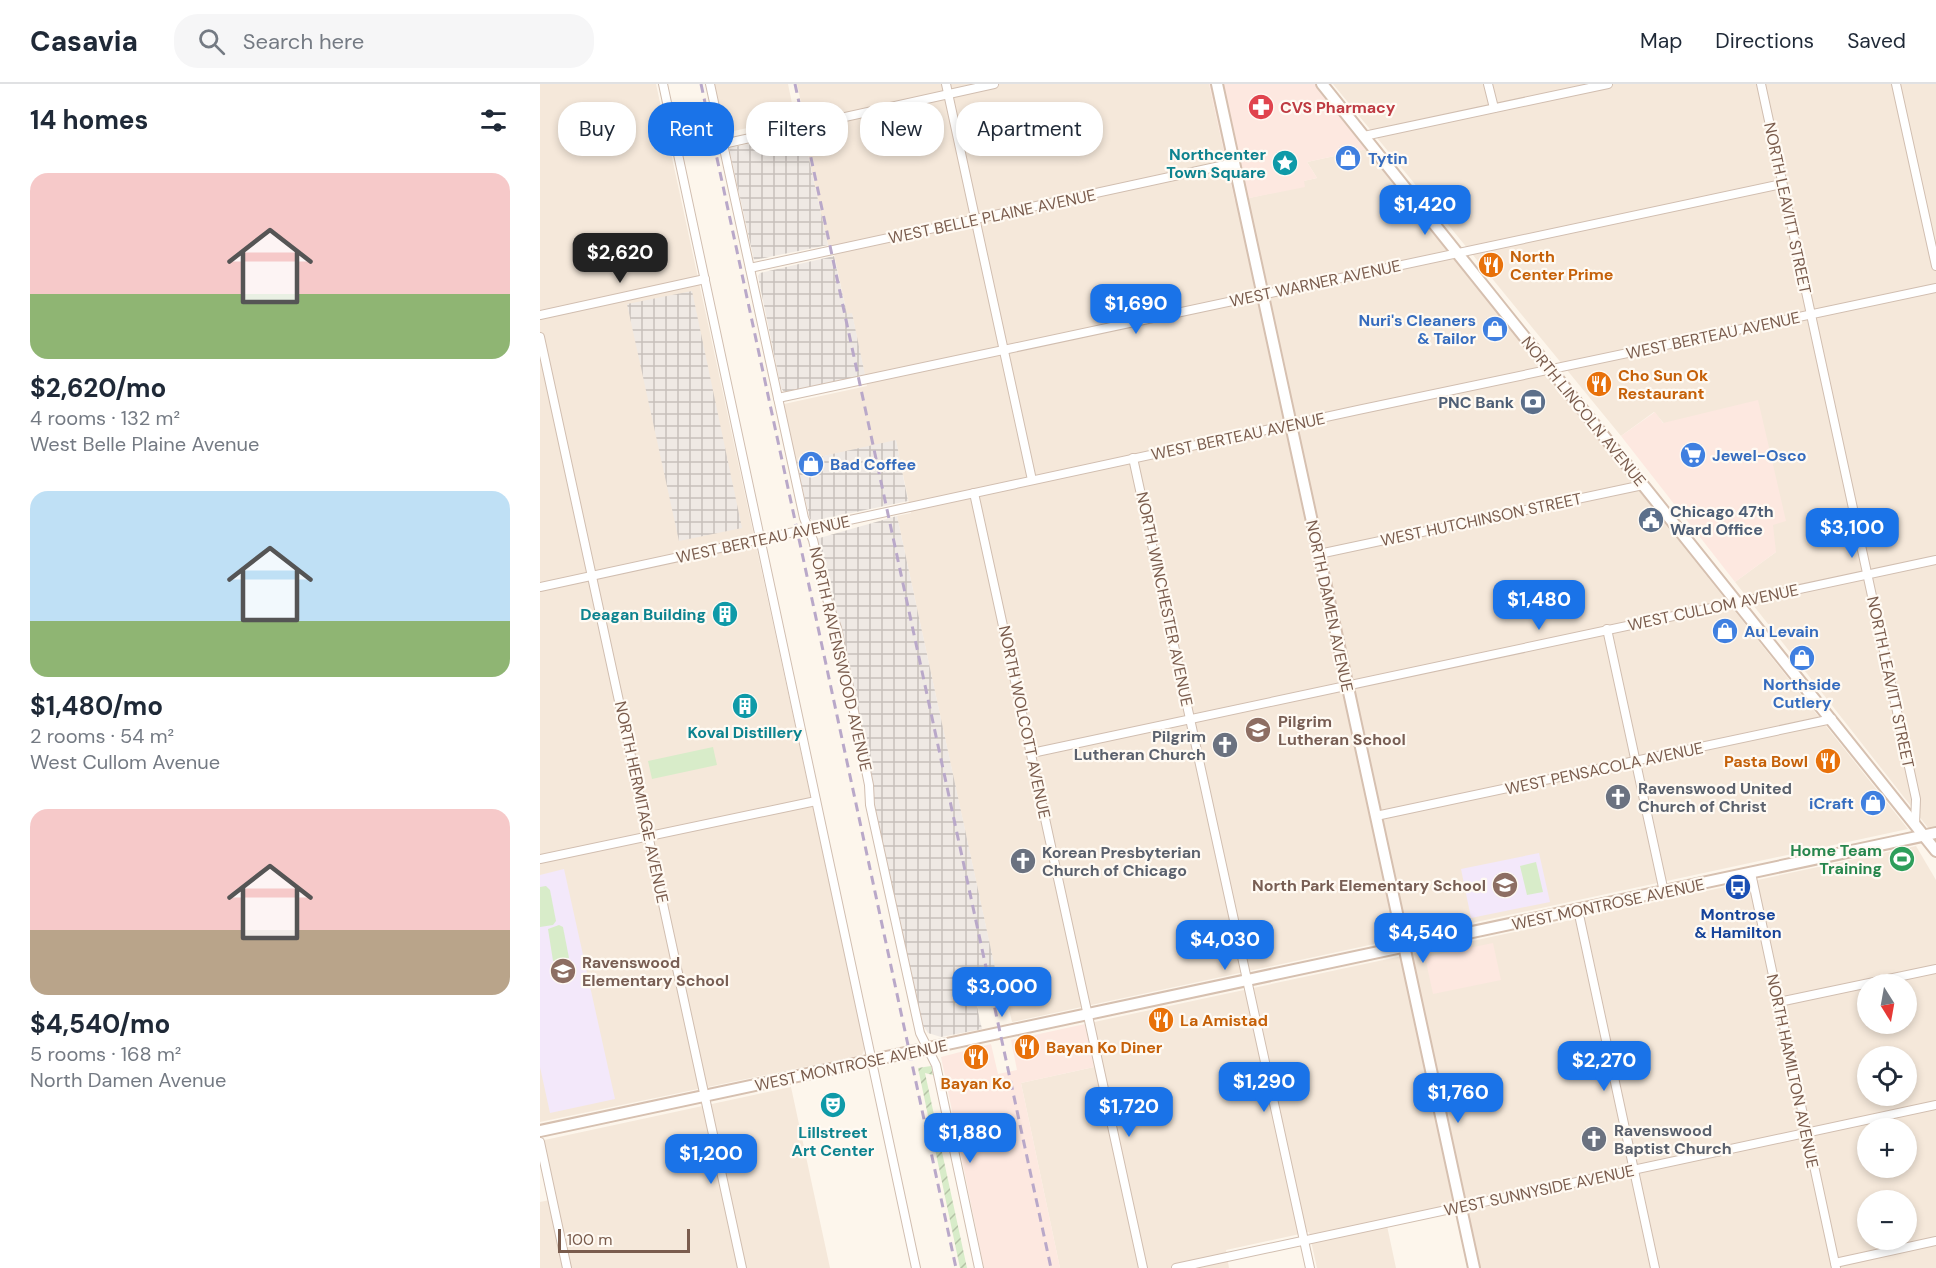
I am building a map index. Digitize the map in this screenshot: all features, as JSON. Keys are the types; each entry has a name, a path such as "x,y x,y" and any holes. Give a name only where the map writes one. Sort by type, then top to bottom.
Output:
{"main road":[{"name":"NORTH DAMEN AVENUE","path":"1217,84 1474,1268"},
{"name":"NORTH LINCOLN AVENUE","path":"1322,84 1936,851"},
{"name":"WEST MONTROSE AVENUE","path":"540,1131 1936,833"}],"street":[{"path":"663,84 916,1268"},
{"name":"NORTH RAVENSWOOD AVENUE","path":"710,84 714,102"},
{"path":"946,84 1032,480"},
{"path":"734,142 994,84"},
{"path":"1488,84 1494,108"},
{"path":"1364,136 1608,84"},
{"name":"NORTH LEAVITT STREET","path":"1761,84 1916,799 1915,824"},
{"path":"1896,84 1936,266"},
{"name":"NORTH RAVENSWOOD AVENUE","path":"726,156 778,398 809,529 837,628 869,785 870,805 920,1034 929,1048 938,1074 979,1268"},
{"name":"WEST BELLE PLAINE AVENUE","path":"750,268 1234,163"},
{"name":"WEST WARNER AVENUE","path":"778,398 1782,184"},
{"path":"540,315 705,279"},
{"name":"WEST BERTEAU AVENUE","path":"540,587 1291,424 1936,288"},
{"name":"NORTH HERMITAGE AVENUE","path":"540,337 742,1268"},
{"name":"NORTH WINCHESTER AVENUE","path":"1133,458 1310,1268"},
{"name":"WEST HUTCHINSON STREET","path":"1319,554 1643,485"},
{"name":"NORTH WOLCOTT AVENUE","path":"974,493 1090,1014 1143,1268"},
{"name":"WEST CULLOM AVENUE","path":"1032,753 1936,560"},
{"path":"1607,629 1664,891"},
{"name":"WEST PENSACOLA AVENUE","path":"1376,816 1832,719"},
{"path":"540,859 816,801"},
{"name":"NORTH HAMILTON AVENUE","path":"1751,873 1836,1265"},
{"path":"1578,910 1655,1268"},
{"path":"1779,1002 1936,969"},
{"name":"WEST SUNNYSIDE AVENUE","path":"1176,1268 1936,1105"},
{"path":"540,1142 567,1268"},
{"path":"1836,1265 1936,1242"}],"shaded area":[{"path":"540,84 656,84 660,102 648,102 648,156 672,156 865,1048 862,1055 540,1122"},
{"path":"714,84 788,84 792,102 746,102 746,128 734,131 734,102 718,102"},
{"path":"797,84 1209,84 1235,201 1304,186 1303,181 1317,178 1307,162 1367,149 1908,829 1012,1022 1007,1000 998,983 897,516 911,513 896,441 796,462 784,404 867,386 852,314 847,314 832,245 828,245 808,156 848,156 848,102 801,102"},
{"path":"1209,84 1315,84 1367,149 1307,162 1317,178 1304,181 1305,187 1235,201"},
{"path":"1333,84 1936,84 1936,827 1929,829 1735,582 1776,552 1654,412 1621,436"},
{"path":"746,144 746,156 808,156 828,245 754,260 731,156 734,156 734,147"},
{"path":"834,256 847,314 852,313 865,375 784,392 781,388 758,276 760,273"},
{"path":"692,291 742,528 679,541 627,304"},
{"path":"1758,400 1786,521 1773,525 1776,552 1735,582 1621,436 1655,412 1663,423"},
{"path":"896,440 908,501 813,521 810,519 796,462"},
{"path":"897,516 995,968 974,972 980,1001 976,1003 982,1029 941,1037 928,1033 920,1021 872,800 874,786 833,601 830,601 816,539"},
{"path":"1916,846 1936,880 1936,1268 1477,1268 1463,1205 1386,1221 1396,1268 1317,1268 1309,1232 1226,1250 1229,1268 1060,1268 1021,1083 1094,1067 1085,1024"},
{"name":"North Park Elementary School","path":"1539,853 1550,902 1471,918 1461,869"},
{"name":"Ravenswood Elementary School","path":"564,869 615,1099 550,1113 540,1067 540,875"},
{"path":"1493,943 1501,980 1433,994 1425,957"},
{"path":"1085,1024 1094,1067 1021,1083 1060,1268 984,1268 941,1057 991,1044 998,1074 1017,1070 1011,1040"},
{"path":"791,1087 830,1268 540,1268 540,1202 550,1200 540,1141"}],"green space":[{"path":"713,747 717,765 652,779 648,761"},
{"path":"1536,862 1543,892 1527,895 1520,866"},
{"path":"546,886 550,890 556,921 553,925 540,927 540,887"},
{"path":"559,925 563,927 569,958 553,961 548,929"},
{"path":"931,1066 933,1075 925,1073 967,1268 960,1268 918,1068"}],"railway":[{"path":"701,84 956,1268"},
{"path":"795,84 1051,1268"}],"place":[{"name":"CVS Pharmacy","path":"1261,107"},
{"name":"Tytin","path":"1348,158"},
{"name":"Northcenter Town Square","path":"1285,163"},
{"name":"North Center Prime","path":"1491,265"},
{"name":"Nuri's Cleaners & Tailor","path":"1495,329"},
{"name":"Cho Sun Ok Restaurant","path":"1599,384"},
{"name":"PNC Bank","path":"1533,402"},
{"name":"Jewel-Osco","path":"1693,455"},
{"name":"Bad Coffee","path":"811,464"},
{"name":"Chicago 47th Ward Office","path":"1651,520"},
{"name":"Deagan Building","path":"725,614"},
{"name":"Au Levain","path":"1725,631"},
{"name":"Northside Cutlery","path":"1802,658"},
{"name":"Koval Distillery","path":"745,706"},
{"name":"Pilgrim Lutheran School","path":"1258,730"},
{"name":"Pilgrim Lutheran Church","path":"1225,745"},
{"name":"Pasta Bowl","path":"1828,761"},
{"name":"Ravenswood United Church of Christ","path":"1618,797"},
{"name":"iCraft","path":"1873,803"},
{"name":"Home Team Training","path":"1902,859"},
{"name":"Korean Presbyterian Church of Chicago","path":"1023,861"},
{"name":"North Park Elementary School","path":"1505,885"},
{"name":"Montrose & Hamilton","path":"1738,887"},
{"name":"Ravenswood Elementary School","path":"563,971"},
{"name":"La Amistad","path":"1161,1020"},
{"name":"Bayan Ko Diner","path":"1027,1047"},
{"name":"Bayan Ko","path":"976,1057"},
{"name":"Lillstreet Art Center","path":"833,1105"},
{"name":"Ravenswood Baptist Church","path":"1594,1139"}]}
